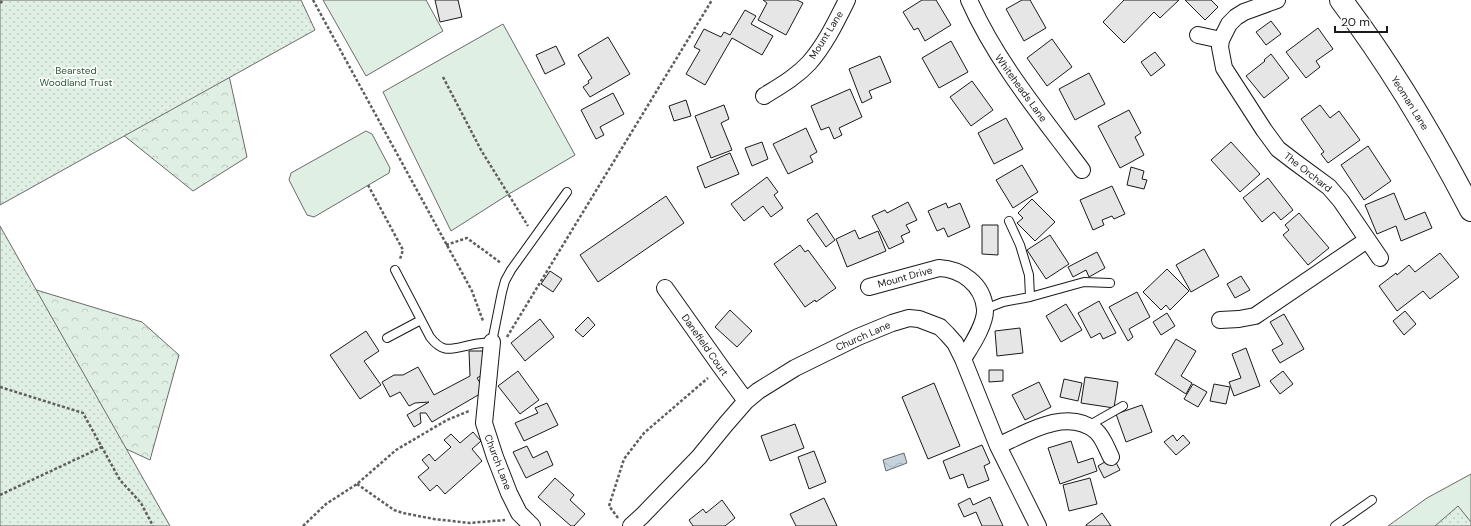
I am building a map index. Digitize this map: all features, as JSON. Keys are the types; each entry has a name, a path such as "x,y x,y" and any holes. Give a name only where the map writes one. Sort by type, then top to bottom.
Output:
{"street":[{"name":"Mount Lane","path":"764,96 793,77 809,63 837,20 847,0"},
{"name":"Whiteheads Lane","path":"969,0 978,22 1010,74 1082,170"},
{"path":"1198,34 1221,40 1229,24 1236,17 1244,12 1277,0"},
{"name":"Yeoman Lane","path":"1341,0 1379,53 1428,131 1471,210"},
{"name":"The Orchard","path":"1221,40 1220,52 1224,68 1264,130 1278,149 1329,187 1380,258"},
{"path":"1220,320 1255,316 1367,240"},
{"name":"Mount Drive","path":"869,287 939,268 948,269 966,276 972,281 982,297 985,309"},
{"name":"Danefield Court","path":"665,288 720,367 746,401"},
{"path":"963,359 975,339 984,317 985,309"},
{"name":"Church Lane","path":"626,524 699,456 746,401 758,391 795,368 858,337 892,323 909,318 919,319 940,327 955,343 963,359 998,446 1038,526"},
{"name":"Church Lane","path":"492,342 484,423 487,435 509,493 519,513 532,526"},
{"path":"998,446 1032,430 1059,420 1069,420 1088,426 1096,431 1111,457"}],"lane":[{"path":"395,270 421,320 437,345 445,349 454,350 492,342 505,281 511,270 567,192"},
{"path":"1009,221 1020,245 1029,275 1030,297"},
{"path":"985,309 1002,302 1030,297 1084,282 1110,283"},
{"path":"387,338 421,320"},
{"path":"1088,426 1123,406"},
{"path":"1335,526 1372,500"}],"path":[{"path":"0,2 4,0"},
{"path":"313,0 472,291 492,342 504,342 712,0"},
{"path":"443,77 481,150 535,237"},
{"path":"368,185 403,250 395,270"},
{"path":"446,245 467,238 511,270"},
{"path":"626,524 609,506 624,459 644,433 720,367"},
{"path":"0,387 83,414 120,480 140,503 153,526"},
{"path":"303,526 326,504 357,484 396,450 454,417 473,410 485,409"},
{"path":"0,495 102,447"},
{"path":"357,484 394,510 434,519 470,523 512,519 519,513"}],"green space":[{"name":"Bearsted Woodland Trust","path":"0,0 301,0 315,30 0,205"},
{"path":"43,0 222,44 247,157 193,191 112,126"},
{"path":"323,0 426,0 443,31 366,76"},
{"path":"503,24 575,155 509,194 451,231 383,92"},
{"path":"366,131 372,134 390,168 389,173 314,217 307,215 289,180 291,173"},
{"path":"0,226 170,526 0,526"},
{"path":"0,279 142,322 179,355 150,460 109,441"},
{"path":"1471,474 1471,526 1388,526 1427,498"},
{"path":"1458,506 1471,522 1471,526 1435,526"}],"water":[{"path":"904,453 907,463 886,471 883,460"}],"building":[{"path":"435,0 458,0 462,17 440,22"},
{"path":"763,0 797,0 803,3 786,35 758,20 767,3"},
{"path":"922,0 936,0 951,25 925,41 918,28 914,30 903,12"},
{"path":"1022,0 1030,0 1046,28 1024,41 1006,9"},
{"path":"1124,0 1179,0 1160,18 1154,12 1124,43 1103,22"},
{"path":"1185,0 1211,0 1218,7 1205,20"},
{"path":"745,10 756,16 751,24 773,36 762,55 732,38 705,85 686,74 700,50 694,47 704,29 721,37 724,32 730,35"},
{"path":"1271,21 1281,34 1266,45 1256,32"},
{"path":"1318,28 1333,49 1316,61 1320,67 1306,78 1286,52"},
{"path":"608,37 630,74 590,97 583,87 589,83 588,81 592,78 578,55"},
{"path":"1052,39 1072,67 1047,86 1027,58"},
{"path":"951,41 968,72 939,88 922,58"},
{"path":"556,46 565,64 545,74 536,55"},
{"path":"1155,52 1165,65 1151,76 1141,62"},
{"path":"1271,54 1289,78 1264,98 1246,76 1265,61 1264,60"},
{"path":"880,56 891,82 869,91 872,98 862,103 849,69"},
{"path":"1089,73 1105,104 1075,120 1059,89"},
{"path":"972,81 993,110 971,126 950,97"},
{"path":"850,89 862,117 839,128 842,135 834,139 829,127 821,130 811,106"},
{"path":"613,93 624,114 600,127 604,135 596,139 581,110"},
{"path":"686,100 691,116 674,121 669,106"},
{"path":"724,105 729,119 721,123 732,150 711,158 695,116"},
{"path":"1320,105 1330,118 1339,111 1360,140 1328,163 1321,154 1324,152 1301,119"},
{"path":"1129,110 1141,133 1135,137 1144,155 1120,168 1098,126"},
{"path":"1006,118 1023,149 994,164 978,133"},
{"path":"806,128 817,152 810,156 813,162 788,174 773,144"},
{"path":"762,142 768,159 752,166 745,148"},
{"path":"1231,142 1260,174 1240,192 1211,160"},
{"path":"1368,146 1391,181 1364,200 1341,165"},
{"path":"730,153 739,174 705,188 697,167"},
{"path":"1022,165 1038,192 1013,208 996,180"},
{"path":"1131,167 1144,171 1142,179 1147,180 1144,189 1127,185"},
{"path":"767,177 778,192 774,195 783,208 771,217 763,206 744,221 731,204"},
{"path":"1268,178 1293,210 1281,220 1274,212 1262,222 1243,198"},
{"path":"1112,186 1125,214 1114,219 1112,216 1102,220 1104,225 1093,230 1080,200"},
{"path":"1394,193 1405,220 1425,212 1432,228 1401,241 1396,226 1377,234 1365,205"},
{"path":"666,196 684,223 598,282 580,255"},
{"path":"1032,199 1055,222 1035,241 1017,223 1023,218 1018,213"},
{"path":"908,202 917,220 906,225 910,232 901,236 904,242 889,249 872,216 885,210 887,213"},
{"path":"946,203 948,208 960,203 970,227 948,237 944,228 937,231 928,211"},
{"path":"817,213 835,240 826,247 807,220"},
{"path":"1299,213 1329,248 1308,265 1283,235 1289,230 1285,225"},
{"path":"982,225 998,225 998,255 982,254"},
{"path":"855,230 859,239 878,231 886,251 847,267 836,239"},
{"path":"1050,235 1069,264 1046,279 1027,250"},
{"path":"800,245 805,252 808,250 836,288 816,302 815,300 805,307 774,264"},
{"path":"1204,249 1219,276 1191,292 1176,265"},
{"path":"1097,252 1105,268 1089,277 1086,270 1073,277 1068,267"},
{"path":"1440,253 1459,277 1430,299 1423,291 1397,311 1379,286 1396,273 1397,275 1409,265 1415,272"},
{"path":"1167,269 1189,291 1170,310 1166,305 1161,310 1143,292"},
{"path":"550,271 562,279 553,292 541,284"},
{"path":"1241,276 1250,290 1235,298 1227,284"},
{"path":"1137,292 1150,317 1129,329 1133,337 1128,341 1109,307"},
{"path":"1099,301 1116,333 1103,339 1100,333 1091,338 1078,313"},
{"path":"1066,304 1082,330 1061,342 1046,316"},
{"path":"730,310 752,331 737,347 715,327"},
{"path":"1405,311 1416,324 1404,335 1393,321"},
{"path":"1167,313 1175,326 1161,335 1153,322"},
{"path":"1284,314 1304,349 1280,363 1272,350 1283,344 1270,322"},
{"path":"588,317 595,325 583,337 575,330"},
{"path":"540,319 554,337 525,361 511,343"},
{"path":"1020,328 1023,353 997,356 995,331"},
{"path":"366,331 379,351 364,361 381,385 360,399 330,355"},
{"path":"1176,339 1196,351 1181,376 1192,383 1186,394 1155,374"},
{"path":"1246,348 1260,386 1234,396 1229,382 1241,378 1232,354"},
{"path":"469,351 483,351 484,374 477,378 485,391 432,422 426,413 420,413 421,423 414,427 407,415 429,402 415,403 409,406 400,392 390,397 382,382 394,375 403,375 418,367 434,395 470,376"},
{"path":"989,370 1003,370 1003,381 989,382"},
{"path":"518,371 539,400 520,414 498,386"},
{"path":"1283,371 1293,384 1280,394 1270,381"},
{"path":"1085,377 1118,382 1114,408 1081,403"},
{"path":"1064,379 1082,383 1078,401 1060,397"},
{"path":"1039,382 1051,407 1025,420 1012,395"},
{"path":"934,383 960,446 928,459 902,397"},
{"path":"1193,384 1207,392 1198,407 1184,399"},
{"path":"1214,384 1230,387 1226,404 1210,401"},
{"path":"547,403 558,425 524,441 515,423 538,413 535,408"},
{"path":"1142,405 1152,432 1126,442 1116,414"},
{"path":"795,424 804,448 770,461 761,436"},
{"path":"473,432 481,441 472,449 482,461 445,494 437,485 430,491 418,477 429,468 422,460 429,454 435,461 451,447 444,440 451,434 460,443"},
{"path":"1173,435 1177,441 1183,435 1190,443 1176,455 1164,442"},
{"path":"1071,441 1078,463 1093,458 1097,471 1060,484 1048,448"},
{"path":"982,445 990,463 984,466 989,480 968,488 963,474 950,479 943,461"},
{"path":"527,446 533,458 547,451 553,465 526,478 513,452"},
{"path":"814,451 826,482 809,489 798,457"},
{"path":"1113,457 1120,470 1104,478 1098,466"},
{"path":"555,478 574,495 570,500 585,514 574,526 571,526 538,497"},
{"path":"1090,478 1097,504 1069,511 1063,485"},
{"path":"990,497 1003,526 982,526 976,512 964,517 958,504 970,498 973,505"},
{"path":"824,498 837,526 796,526 790,514"},
{"path":"722,500 735,518 725,526 693,526 689,520 703,509 706,513"},
{"path":"1102,513 1111,526 1086,526 1086,525"}]}
